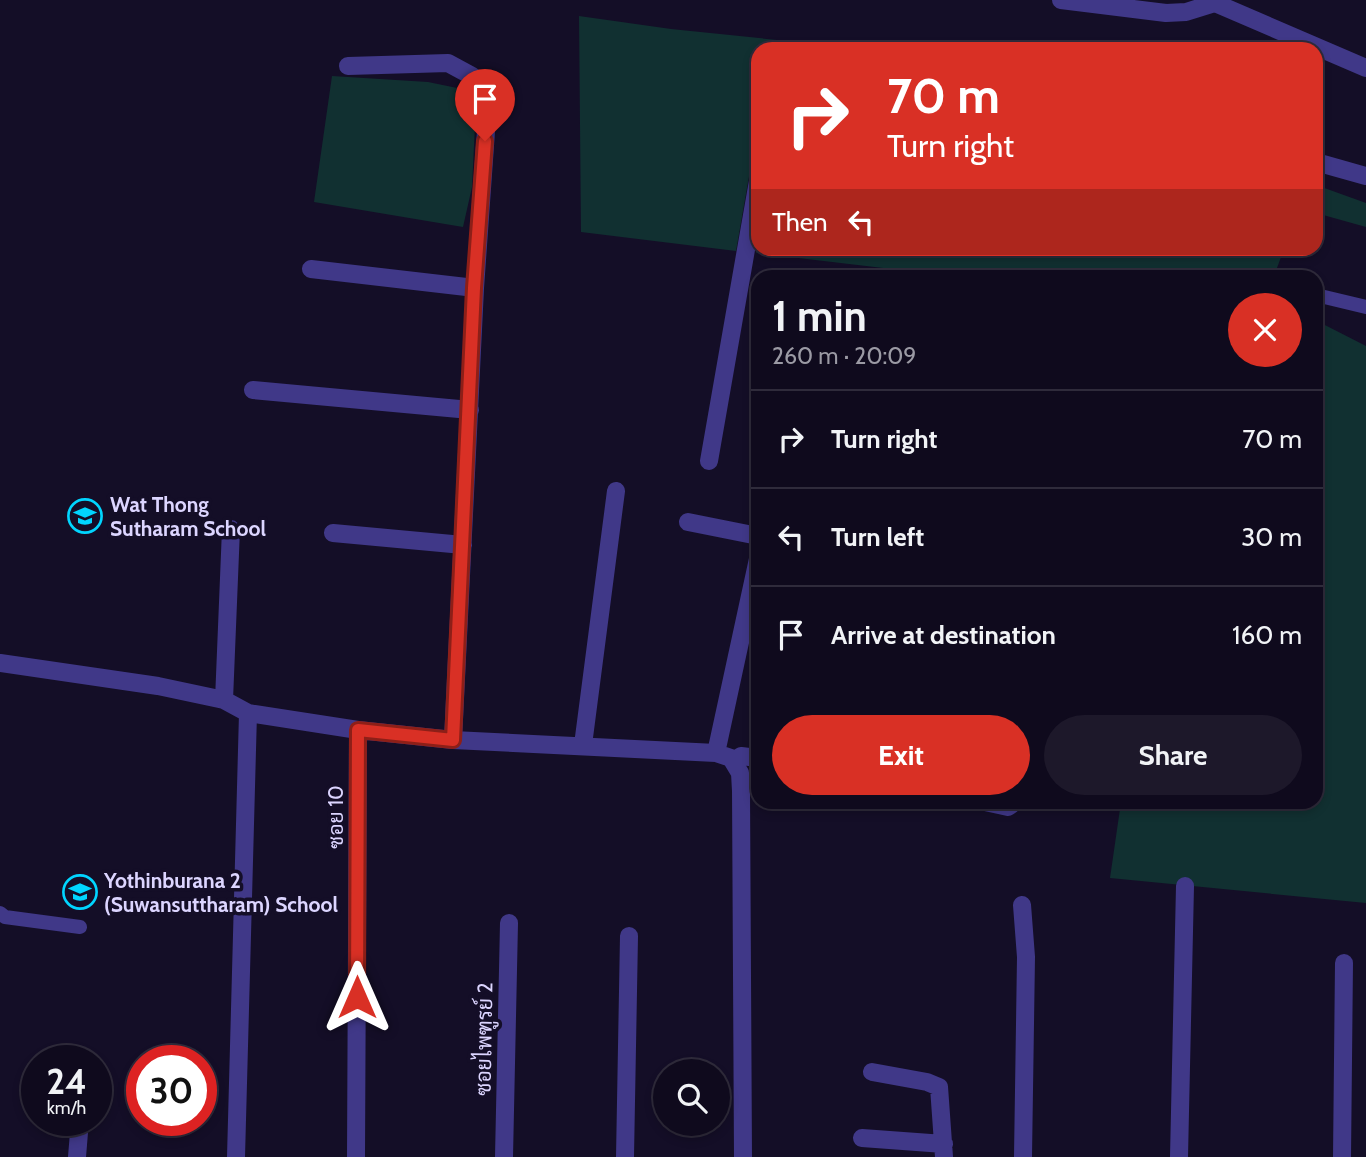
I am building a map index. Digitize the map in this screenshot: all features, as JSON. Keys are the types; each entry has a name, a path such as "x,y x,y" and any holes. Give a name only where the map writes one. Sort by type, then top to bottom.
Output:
{"street":[{"path":"1061,0 1166,13 1186,12 1211,1 1306,42"},
{"path":"1323,49 1366,68"},
{"path":"348,66 448,63 472,76 482,95 487,117 474,288 453,740"},
{"path":"1323,164 1366,176"},
{"path":"709,461 751,221"},
{"path":"311,270 474,288"},
{"path":"253,390 470,410"},
{"path":"583,745 616,491"},
{"path":"688,522 751,535"},
{"path":"224,700 231,529"},
{"path":"334,533 463,545"},
{"path":"716,753 751,591"},
{"path":"0,663 158,686 224,700 248,713 358,730 453,740 716,753 734,761 740,773 741,791 743,1157"},
{"path":"236,1157 248,713"},
{"name":"ซอย 10","path":"356,1157 358,730"},
{"path":"734,761 741,756 751,757"},
{"path":"1179,1157 1185,886"},
{"path":"1022,905 1026,957 1023,1157"},
{"name":"ซอยไพฑูรย์ 2","path":"504,1157 509,923"},
{"path":"625,1157 629,936"},
{"path":"1342,1157 1344,963"},
{"path":"862,1138 944,1150 939,1087 927,1082 872,1072"},
{"path":"77,1157 79,1136"}],"lane":[{"path":"1323,297 1366,307"},
{"path":"0,913 5,917 80,927"}],"green space":[{"path":"579,16 797,42 751,42 751,165 736,251 581,232"},
{"path":"332,76 428,82 462,89 475,125 472,187 463,227 314,202"},
{"path":"1323,188 1366,203 1366,227 1323,215"},
{"path":"781,256 1281,256 1276,270 900,270"},
{"path":"1323,324 1366,346 1366,903 1110,878 1120,809 1323,809"}],"place":[{"name":"Wat Thong Sutharam School","path":"85,516"},
{"name":"Yothinburana 2 (Suwansuttharam) School","path":"80,892"}],"route":[{"path":"357,997 358,730 453,740 474,288 485,141"}]}
